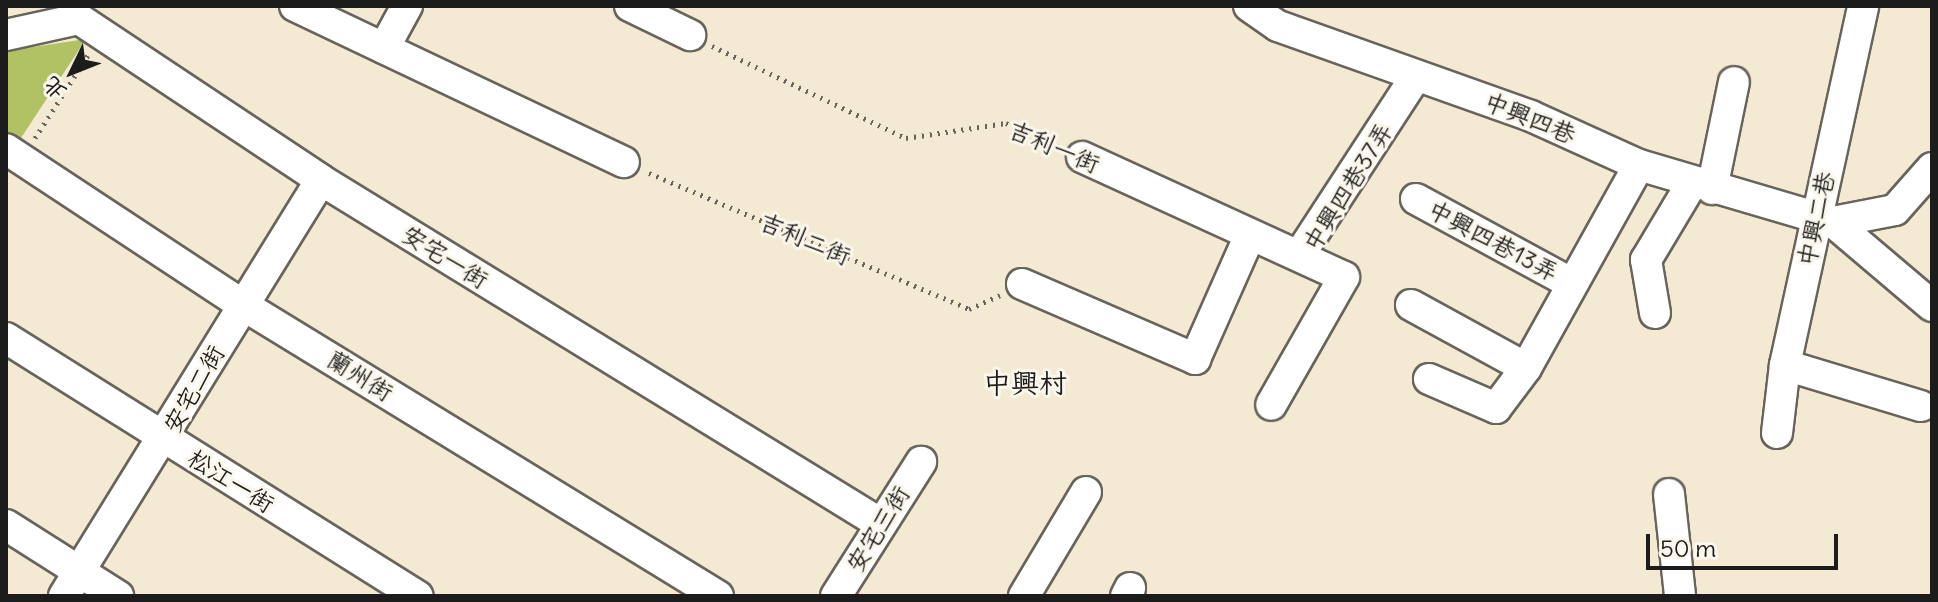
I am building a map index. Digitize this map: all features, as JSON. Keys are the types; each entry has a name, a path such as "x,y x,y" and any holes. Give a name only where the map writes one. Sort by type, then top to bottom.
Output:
{"street":[{"path":"295,6 624,162"},
{"path":"384,48 407,6"},
{"path":"630,6 690,35"},
{"name":"中興四巷","path":"1249,6 1278,26 1531,116 1639,165 1702,186 1825,219"},
{"name":"中興二巷","path":"1777,433 1785,365 1825,219 1863,6"},
{"name":"安宅一街","path":"6,35 79,19 321,180 881,524"},
{"name":"中興四巷37弄","path":"1271,405 1344,277 1300,254 1416,76"},
{"path":"1655,313 1646,260 1702,186 1734,82"},
{"name":"蘭州街","path":"14,154 243,305 718,596"},
{"name":"吉利一街","path":"1082,157 1250,235 1300,254"},
{"name":"中興四巷13弄","path":"1429,379 1496,408 1526,368 1639,165"},
{"path":"1825,219 1895,210 1932,168"},
{"name":"安宅二街","path":"72,584 165,440 243,305 321,180"},
{"name":"中興四巷13弄","path":"1416,199 1571,283"},
{"path":"1825,219 1871,247 1932,306"},
{"path":"1022,284 1195,359 1250,235"},
{"path":"1411,305 1526,368"},
{"name":"松江一街","path":"6,338 418,596"},
{"path":"1785,365 1921,406"},
{"name":"安宅三街","path":"836,596 921,462"},
{"path":"1024,596 1086,492"},
{"path":"1669,494 1680,596"},
{"path":"6,525 72,584 118,596"}],"path":[{"path":"14,154 101,34"},
{"name":"吉利一街","path":"690,35 906,138 1006,123 1082,157"},
{"name":"吉利二街","path":"624,162 969,309 1022,284"}],"green space":[{"path":"86,39 19,141 6,132 6,51"}],"district":[{"name":"中興村","path":"1025,383"}]}
